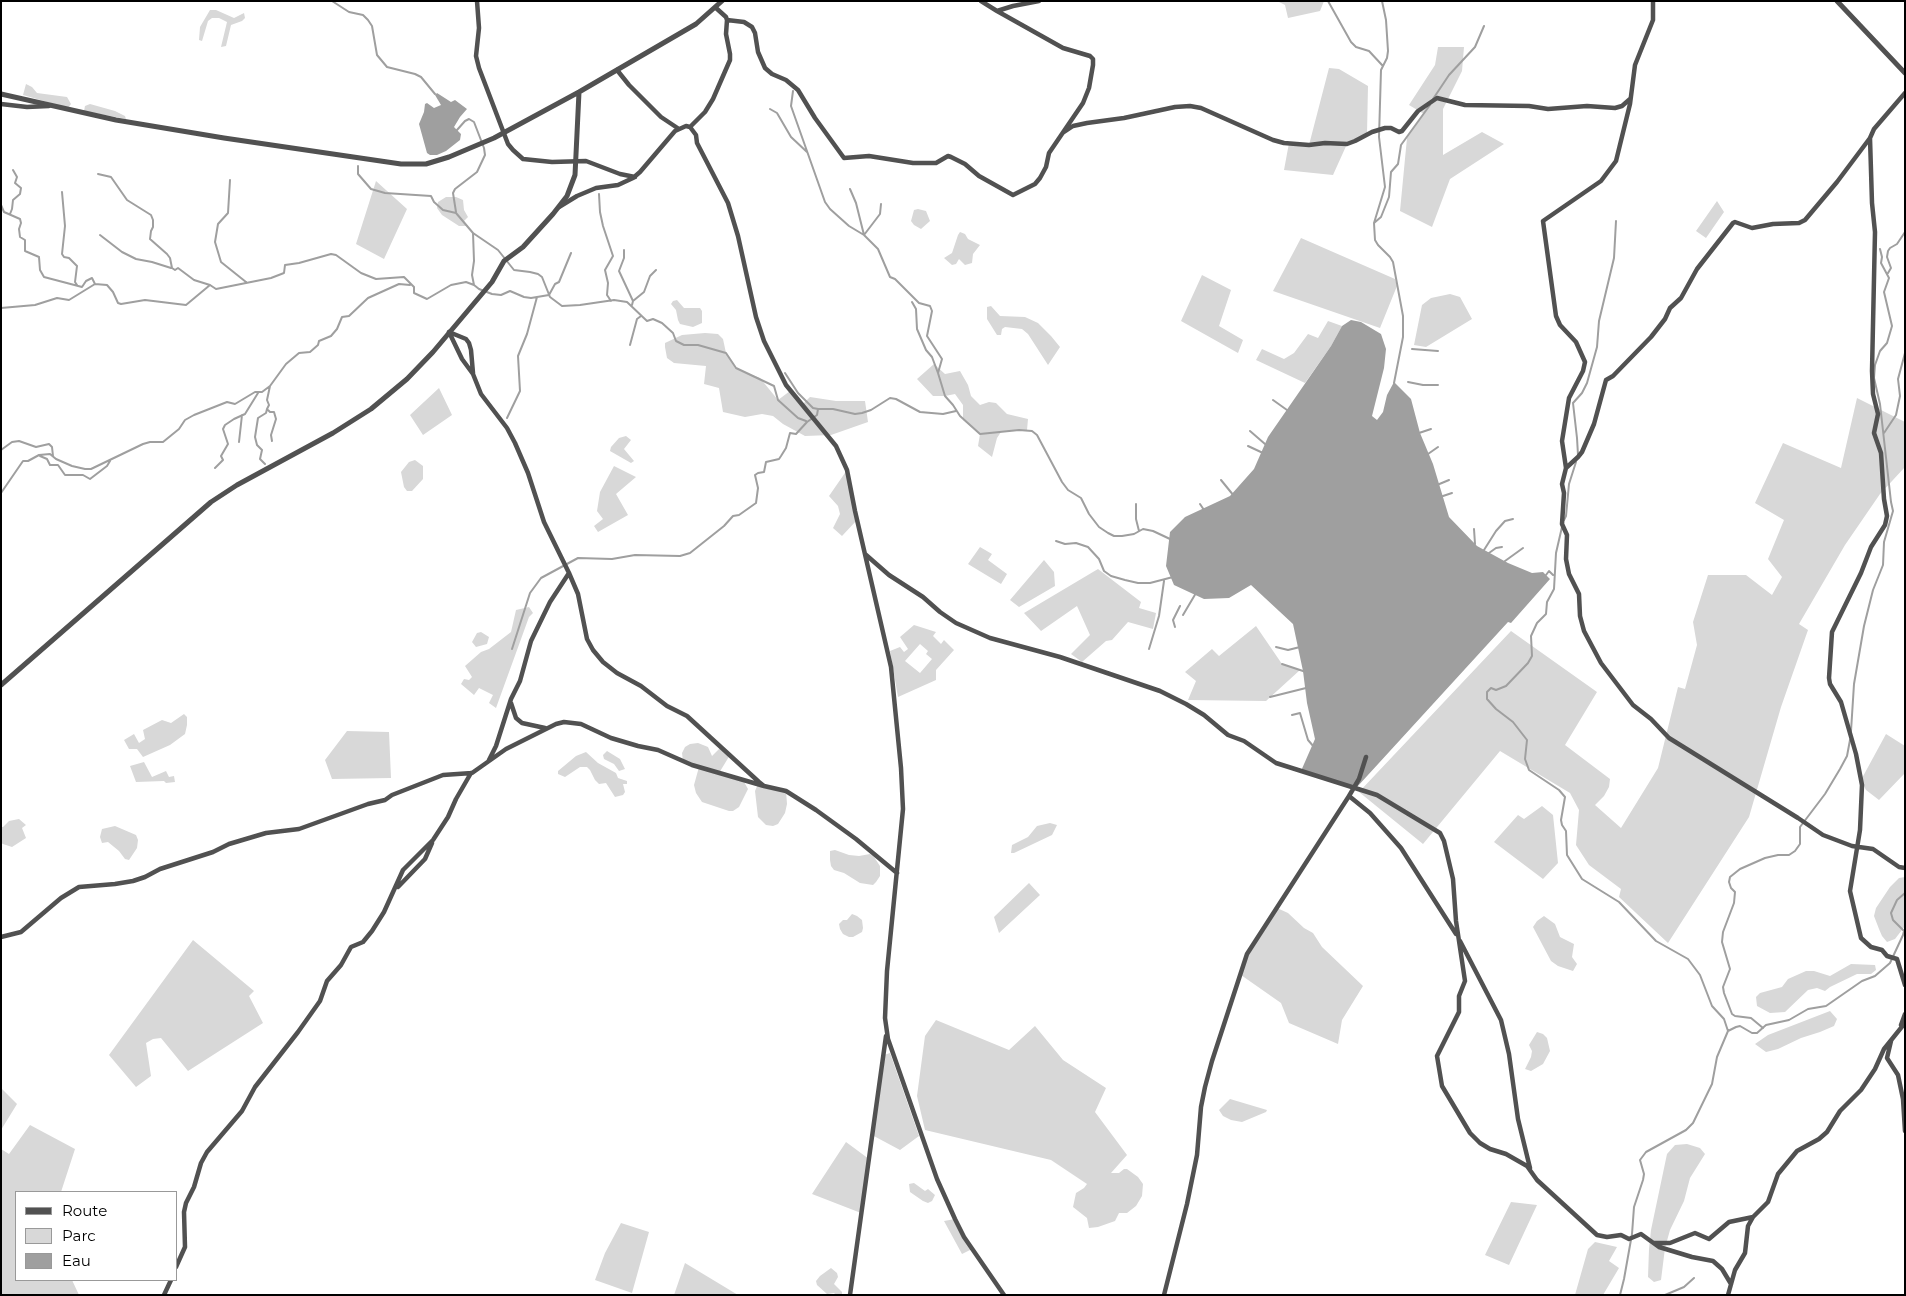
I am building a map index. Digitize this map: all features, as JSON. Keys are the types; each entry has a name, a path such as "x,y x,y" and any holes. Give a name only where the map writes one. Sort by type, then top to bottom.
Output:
{"street":[{"path":"477,1 479,28 476,56 508,144 513,150 523,159 552,162 586,161 620,174 634,177"},
{"path":"1,94 116,120 206,135 401,164 426,164 444,160 505,132 579,92 696,24 722,1"},
{"path":"727,20 744,22 752,27 755,33 758,52 765,68 772,74 786,80 798,90 815,118 844,158 869,156 913,163 936,163 948,156 965,164 979,176 1013,196 1032,186 1040,178 1046,167 1049,153 1059,135 1083,103 1088,88 1093,58 1064,48 981,1"},
{"path":"997,11 1039,1"},
{"path":"1654,1 1653,20 1635,65 1631,96 1616,162 1601,181 1543,221 1556,316 1560,325 1576,342 1584,362 1583,372 1569,398 1562,441 1566,468 1562,484 1564,493 1562,524 1567,535 1566,559 1569,574 1579,594 1580,616 1584,631 1601,663 1633,705 1652,719 1669,738 1823,835 1837,842 1873,849 1898,867 1905,868"},
{"path":"1837,1 1905,73"},
{"path":"558,208 577,196 596,188 618,185 634,177 668,138 679,129 686,126 690,127 705,112 713,99 730,60 726,34 727,20 716,8"},
{"path":"617,70 652,108 679,129"},
{"path":"1,685 211,502 237,485 332,433 371,409 407,379 492,282 504,261 523,246 558,208 572,188 576,160 579,92"},
{"path":"1566,468 1582,452 1594,424 1606,380 1613,376 1651,338 1665,319 1670,308 1681,298 1697,269 1733,223 1752,228 1773,224 1799,223 1805,220 1837,182 1870,138 1874,129 1905,93"},
{"path":"1059,135 1073,126 1175,107 1190,106 1201,108 1273,140 1284,143 1309,145 1325,143 1347,144 1385,128 1391,128 1398,132 1402,131 1418,111 1437,98 1465,105 1529,106 1548,109 1587,106 1615,108 1628,102 1631,96"},
{"path":"1,104 27,107 50,106"},
{"path":"690,127 696,135 697,142 728,203 738,236 756,317 764,341 786,385 836,446 847,470 864,553 891,667 903,809 886,971 885,1018 887,1032 937,1179 964,1237 1004,1295"},
{"path":"1870,138 1875,232 1872,372 1873,394 1878,414 1874,432 1881,453 1887,516 1886,525 1871,547 1861,573 1832,632 1828,678 1841,702 1856,754 1862,785 1860,830 1850,891 1862,938 1871,948 1882,950 1887,956 1897,959 1905,984"},
{"path":"450,332 462,359 473,374 481,394 507,428 515,443 528,473 544,522 570,572 578,594 587,638 593,650 617,673 641,686 667,706 687,716 764,786"},
{"path":"450,332 466,339 469,343 472,350 473,374"},
{"path":"864,553 889,575 917,593 956,623 990,638 1060,657 1160,691 1204,715 1228,735 1244,741 1276,763 1377,795 1442,836 1453,879 1465,981 1459,996 1459,1012 1437,1052 1440,1081 1467,1128 1480,1143 1497,1152 1506,1154 1531,1170"},
{"path":"488,761 496,746 511,699 520,681 531,641 550,602 570,572"},
{"path":"511,699 516,718 522,723 546,728"},
{"path":"395,890 425,859 433,840 472,773 506,749 546,728 556,724 572,722 611,738 658,750 692,765 786,791 856,838 897,874"},
{"path":"1164,1295 1194,1170 1201,1107 1208,1078 1247,954 1354,788 1366,757"},
{"path":"1,937 21,932 61,898 79,887 115,884 139,879 160,869 213,852 229,844 266,833 299,829 368,804 385,800 392,795 443,775 472,773"},
{"path":"1349,796 1370,813 1401,848 1459,938 1501,1020 1509,1054 1518,1119 1531,1170 1536,1180 1597,1235 1606,1237 1621,1235 1629,1239 1641,1234 1654,1244 1669,1250 1713,1261 1722,1269 1731,1284"},
{"path":"178,1263 185,1247 184,1212 186,1203 194,1186 201,1163 242,1112 255,1087 309,1017 320,1001 327,981 341,965 351,947 363,942 372,930 395,890 403,870 433,840"},
{"path":"1728,1295 1735,1270 1745,1253 1748,1226 1765,1206 1778,1174 1797,1152 1823,1136 1840,1111 1862,1090 1875,1069 1884,1049 1903,1025 1905,1014"},
{"path":"850,1295 887,1032"},
{"path":"1891,1039 1887,1058 1898,1075 1903,1099 1905,1131"},
{"path":"1654,1244 1670,1243 1694,1233 1709,1239 1730,1222 1754,1217"},
{"path":"164,1295 170,1281"}],"green space":[{"path":"1277,1 1324,1 1320,11 1288,18 1285,5"},
{"path":"210,10 216,10 234,18 244,13 245,18 242,21 231,25 226,46 221,47 227,22 219,18 212,18 208,21 202,41 199,40 200,27"},
{"path":"1438,47 1464,47 1462,71 1443,109 1443,155 1482,132 1504,144 1450,179 1432,227 1400,211 1407,138 1424,114 1409,105 1435,65"},
{"path":"1329,68 1339,69 1368,86 1367,134 1347,144 1333,175 1284,170 1289,143 1309,145"},
{"path":"26,84 37,93 67,97 71,104 68,108 23,95"},
{"path":"90,104 115,111 125,116 126,119 84,111 85,106"},
{"path":"376,181 407,209 384,259 356,244"},
{"path":"446,197 456,197 463,200 464,210 468,217 464,221 468,226 459,226 442,215 437,208 438,202"},
{"path":"1717,201 1724,212 1706,238 1696,231"},
{"path":"914,210 926,211 930,221 921,229 911,221"},
{"path":"960,232 965,234 968,239 980,245 973,254 972,263 965,265 959,259 956,264 952,265 944,258 952,253"},
{"path":"1301,238 1395,279 1397,286 1380,328 1273,291"},
{"path":"1202,275 1231,290 1219,326 1243,340 1238,353 1181,321"},
{"path":"1450,294 1460,297 1472,319 1426,347 1414,345 1422,305 1431,298"},
{"path":"677,300 684,308 700,308 702,311 702,323 693,327 680,324 676,310 671,304"},
{"path":"991,306 1000,316 1025,317 1038,323 1051,336 1060,347 1048,365 1028,334 1022,329 1005,327 1002,329 1001,335 997,335 987,319 987,307"},
{"path":"1328,321 1342,326 1331,346 1305,383 1256,360 1262,349 1284,359 1294,353 1308,334 1318,338"},
{"path":"718,334 723,339 726,353 735,368 760,378 778,400 790,391 802,405 810,397 836,401 865,401 868,422 831,435 805,436 773,416 762,414 745,417 723,412 719,388 704,384 706,366 674,363 667,358 665,343 682,335"},
{"path":"934,364 945,374 960,371 968,385 971,396 980,405 989,402 996,403 1007,414 1028,419 1027,430 1001,432 997,438 992,457 978,446 980,434 963,420 963,405 955,394 933,396 917,379"},
{"path":"439,388 452,415 423,435 410,415"},
{"path":"1857,398 1905,422 1905,467 1880,494 1845,545 1799,624 1808,630 1781,707 1749,817 1668,943 1619,897 1621,889 1589,865 1576,845 1579,810 1570,793 1500,751 1423,844 1359,792 1511,631 1597,692 1565,745 1610,779 1609,787 1604,796 1595,805 1621,828 1658,768 1678,687 1685,689 1697,645 1693,622 1708,575 1746,575 1772,595 1782,577 1768,559 1784,520 1755,503 1783,443 1841,468"},
{"path":"626,436 631,440 624,449 634,461 631,463 610,451 619,438"},
{"path":"415,460 423,466 423,479 412,491 407,491 404,487 401,472 409,462"},
{"path":"614,466 636,477 616,494 628,515 598,532 594,526 603,519 597,511 600,492"},
{"path":"847,470 857,520 842,536 833,528 840,514 838,506 829,496"},
{"path":"980,547 992,554 988,560 1007,574 1001,584 968,564"},
{"path":"1044,560 1054,572 1055,586 1019,607 1010,600"},
{"path":"1098,569 1141,602 1139,608 1156,613 1153,629 1128,622 1112,640 1106,641 1082,662 1071,654 1090,635 1077,606 1041,631 1024,613"},
{"path":"529,607 533,613 529,617 496,708 489,703 493,695 479,688 474,695 461,684 464,679 469,680 472,677 465,666 481,652 489,649 511,632 516,610"},
{"path":"914,625 936,632 933,636 941,644 944,640 954,650 936,670 936,680 898,697 890,651 900,647 904,652 908,649 900,637","holes":["920,644 928,651 926,654 932,659 920,673 905,661"]},
{"path":"1256,626 1282,664 1300,670 1266,701 1188,700 1196,681 1185,672 1212,649 1219,656"},
{"path":"481,632 489,637 487,644 476,647 472,642 477,633"},
{"path":"184,714 187,717 185,734 170,745 143,757 137,749 129,749 124,740 134,734 139,743 145,739 143,730 162,720 171,723"},
{"path":"347,731 389,732 391,778 332,779 325,760"},
{"path":"1886,734 1905,746 1905,773 1879,800 1866,790 1861,780"},
{"path":"698,743 708,747 712,756 721,747 730,755 719,773 743,780 748,789 739,807 733,811 702,802 696,793 694,785 699,767 683,761 682,753 685,747"},
{"path":"607,751 620,759 625,769 619,771 614,764 604,759 603,755"},
{"path":"586,752 598,763 616,773 618,778 627,781 627,784 623,784 625,792 623,795 615,797 606,783 599,784 595,780 587,767 580,767 565,777 558,774 558,771 576,756"},
{"path":"144,762 152,777 166,771 169,777 174,776 175,782 136,782 130,766"},
{"path":"758,784 786,791 787,804 785,813 778,824 773,826 766,825 758,817 755,791"},
{"path":"1542,806 1553,815 1558,863 1543,879 1494,842 1518,815 1524,819"},
{"path":"19,819 26,825 22,828 26,838 12,847 1,843 1,827 9,821"},
{"path":"1050,823 1057,825 1052,835 1011,853 1012,845 1028,837 1037,826"},
{"path":"115,826 136,835 138,840 137,848 129,860 125,859 108,842 102,843 100,837 102,829"},
{"path":"835,850 849,855 870,854 874,857 880,866 880,876 876,882 873,885 860,883 844,873 834,870 831,866 830,851"},
{"path":"1905,877 1905,926 1895,939 1887,942 1882,936 1874,916 1876,908 1890,887 1899,878"},
{"path":"1029,883 1040,895 999,933 994,917"},
{"path":"1277,908 1288,913 1304,928 1313,933 1322,947 1363,986 1342,1020 1338,1044 1289,1023 1281,1003 1241,975 1247,954"},
{"path":"852,914 862,920 863,928 862,932 849,937 843,934 839,924 843,920 847,920"},
{"path":"1544,916 1555,924 1560,937 1574,944 1572,957 1577,964 1573,971 1558,966 1551,961 1533,927"},
{"path":"193,940 254,991 249,996 263,1023 188,1071 161,1038 153,1039 146,1043 151,1076 136,1087 109,1055"},
{"path":"1851,964 1875,965 1876,970 1871,974 1857,974 1825,991 1817,988 1808,990 1785,1012 1770,1013 1757,1006 1756,997 1760,993 1782,987 1788,979 1806,971 1814,971 1830,976"},
{"path":"1830,1011 1837,1019 1834,1026 1766,1052 1755,1044 1768,1035"},
{"path":"936,1020 1009,1050 1035,1026 1063,1060 1106,1088 1095,1112 1127,1155 1111,1173 1119,1173 1127,1169 1138,1177 1143,1184 1142,1196 1136,1206 1127,1213 1119,1213 1115,1221 1089,1228 1087,1218 1073,1207 1076,1193 1087,1184 1051,1160 925,1130 917,1096 925,1036"},
{"path":"1537,1032 1547,1038 1550,1051 1543,1064 1531,1071 1525,1069 1532,1051 1529,1045"},
{"path":"890,1053 919,1136 900,1150 872,1135 884,1055"},
{"path":"1,1088 17,1104 1,1130"},
{"path":"1230,1099 1267,1110 1242,1122 1231,1120 1223,1116 1219,1110"},
{"path":"30,1125 75,1149 61,1191 15,1191 15,1281 72,1281 79,1295 1,1295 1,1149 9,1154"},
{"path":"846,1142 869,1159 861,1213 812,1194"},
{"path":"1687,1144 1700,1148 1705,1154 1690,1178 1684,1201 1670,1230 1665,1248 1661,1280 1654,1282 1648,1277 1649,1249 1651,1230 1667,1154 1675,1145"},
{"path":"914,1183 925,1191 928,1189 935,1195 932,1201 928,1203 923,1201 910,1192 909,1184"},
{"path":"1511,1202 1537,1205 1509,1265 1485,1255"},
{"path":"955,1219 972,1249 962,1254 944,1221"},
{"path":"621,1223 649,1232 632,1293 595,1280 605,1253"},
{"path":"1595,1242 1617,1247 1609,1261 1619,1268 1603,1295 1575,1295 1588,1249"},
{"path":"685,1263 738,1295 674,1295"},
{"path":"831,1268 837,1273 838,1277 834,1284 842,1292 842,1295 827,1294 817,1285 816,1281 820,1276"}],"water":[{"path":"437,93 451,102 455,100 467,109 454,127 461,134 460,140 446,151 437,155 430,155 427,153 419,124 425,104 427,103 434,108 441,105 435,95"},
{"path":"1351,320 1361,322 1381,334 1386,349 1384,368 1372,416 1377,420 1383,412 1387,395 1394,382 1411,399 1420,433 1433,464 1449,517 1477,546 1508,563 1532,573 1543,572 1550,579 1511,623 1508,622 1357,787 1301,771 1315,739 1293,624 1251,585 1229,598 1204,599 1174,585 1166,566 1170,532 1185,517 1230,496 1254,469 1268,437 1331,346 1342,326"}],"waterway":[{"path":"332,1 349,12 363,15 368,20 372,26 377,55 387,67 421,77 435,94"},
{"path":"1328,1 1351,42 1356,47 1369,51 1382,65"},
{"path":"1382,1 1386,20 1388,51 1381,70 1379,137 1385,187 1374,223 1375,240 1393,262 1403,316 1403,337 1394,383"},
{"path":"1433,99 1449,75 1475,47 1484,26"},
{"path":"793,91 791,106 825,202 830,209 849,226 864,235 880,214 881,204"},
{"path":"1374,223 1381,217 1389,197 1391,172 1398,164 1401,145 1430,105"},
{"path":"770,109 777,113 791,137 807,152"},
{"path":"456,212 453,193 455,189 477,172 485,155 474,122 469,119 457,130"},
{"path":"358,166 358,174 371,189 385,193 431,196 434,202 443,210 456,213 473,233 474,261 472,275 474,285 479,289 501,295 510,291 531,298 549,295 555,284 559,282 571,253"},
{"path":"10,214 13,200 20,194 21,188 15,183 17,177 13,170"},
{"path":"98,174 111,177 127,200 151,215 153,227 150,239 167,254 172,268 175,270 178,268 194,280 210,285"},
{"path":"230,180 228,213 218,224 215,242 221,262 246,282"},
{"path":"850,189 856,203 864,235 878,249 890,277 895,279 919,303 930,306 932,311 927,336 942,359 938,373 945,396 960,416 980,434 1019,430 1032,431 1037,435 1062,482 1068,490 1081,498 1089,514 1099,527 1108,533 1114,536 1122,536 1134,534 1143,529 1153,531 1170,539"},
{"path":"62,192 65,226 62,254 77,266 75,282 77,285"},
{"path":"599,194 603,226 613,256 605,270 608,283 607,295 611,301"},
{"path":"1,205 4,212 20,219 20,237 25,240 25,251 39,257 40,270 44,277 82,287 86,281 92,278 95,284 107,285 118,303 121,304 145,300 186,305 210,285 216,289 271,278 284,273 285,265 331,254 336,255 361,273 376,279 404,277 414,287 414,293 427,299 451,285 466,282 474,285"},
{"path":"1578,455 1573,403 1582,393 1587,383 1597,347 1599,321 1614,258 1616,221"},
{"path":"1888,273 1891,268 1887,257 1888,251 1897,244 1905,232"},
{"path":"473,233 498,250 514,270 530,272 542,277 550,297 562,306 614,300 627,302 647,321 653,319 662,323 673,333 676,341 684,345 698,345 726,353 736,368 774,386 778,400 798,418 806,421"},
{"path":"100,235 122,252 136,259 171,268"},
{"path":"1851,731 1854,684 1864,626 1873,590 1883,565 1884,542 1893,511 1880,404 1874,378 1875,365 1880,351 1887,343 1892,326 1884,292 1889,278 1881,263 1880,249"},
{"path":"624,250 624,258 619,271 633,301 632,305"},
{"path":"633,301 644,292 650,276 656,270"},
{"path":"1,308 35,305 57,298 69,300 95,284"},
{"path":"1,493 23,461 28,461 39,455 50,454 56,459 72,466 91,469 143,444 163,442 179,429 185,420 194,415 227,402 235,404 255,392 262,392 270,386 286,364 299,353 310,352 318,345 319,341 331,336 337,329 342,317 349,316 368,298 399,284 410,285"},
{"path":"507,418 520,391 518,356 527,334 537,297"},
{"path":"912,302 916,309 917,329 938,373"},
{"path":"630,345 637,319 641,316"},
{"path":"1412,349 1438,351"},
{"path":"1884,433 1896,415 1900,396 1898,379 1905,353"},
{"path":"785,373 798,393 813,408 818,409"},
{"path":"1408,382 1438,385"},
{"path":"265,464 260,459 262,450 257,445 255,437 258,418 266,413 269,405 267,400 270,386"},
{"path":"215,468 223,460 221,456 228,444 223,429 225,425 245,414 258,393"},
{"path":"512,649 530,593 541,578 578,558 612,559 635,555 680,556 690,553 724,526 733,516 739,515 756,503 758,488 755,475 764,472 766,462 779,459 786,448 790,433 796,434 807,422 817,415 818,409 833,409 855,414 862,413 871,410 890,398 896,399 920,412 943,414 956,411"},
{"path":"1273,400 1287,410"},
{"path":"268,410 274,412 276,419 271,435 272,441"},
{"path":"239,442 242,415"},
{"path":"1419,433 1431,429"},
{"path":"1250,431 1265,444"},
{"path":"1,450 12,442 19,441 36,447 49,444 52,447 53,456"},
{"path":"1248,446 1263,453"},
{"path":"1428,454 1438,447"},
{"path":"40,456 47,459 50,465 58,465 65,475 83,475 90,479 107,466 110,461"},
{"path":"1564,520 1569,484 1576,462"},
{"path":"1221,480 1234,496"},
{"path":"1437,485 1449,480"},
{"path":"1440,497 1452,493"},
{"path":"1136,504 1136,519 1139,531"},
{"path":"1200,504 1204,510"},
{"path":"1484,550 1505,521 1513,519"},
{"path":"1562,527 1556,553 1554,589 1547,602 1546,614 1537,623 1531,636 1532,656 1528,663 1506,686 1496,690 1491,688 1487,692 1487,699 1496,709 1513,722 1527,740 1525,759 1529,770 1559,790 1565,797 1561,820 1566,831 1567,855 1582,879 1619,902 1656,941 1688,959 1700,975 1712,1006 1724,1019 1728,1031"},
{"path":"1474,529 1475,544"},
{"path":"1056,541 1065,544 1076,543 1088,547 1099,559 1104,571 1111,576 1138,583 1150,583 1173,577"},
{"path":"1489,553 1496,548 1502,547"},
{"path":"1505,561 1523,548"},
{"path":"1546,575 1549,571 1553,575"},
{"path":"1149,649 1159,616 1164,581"},
{"path":"1183,615 1196,593"},
{"path":"1175,627 1173,620 1180,606"},
{"path":"1276,647 1288,650 1300,647"},
{"path":"1282,664 1306,672"},
{"path":"1270,697 1306,688"},
{"path":"1292,715 1300,713 1308,740 1314,747"},
{"path":"1763,1028 1751,1018 1732,1014 1724,993 1723,987 1730,969 1722,942 1723,932 1734,903 1735,892 1731,888 1730,877 1740,869 1765,858 1789,855 1795,851 1800,844 1800,827 1825,794 1840,769 1847,756 1850,740"},
{"path":"1620,1295 1632,1234 1634,1207 1644,1174 1640,1160 1646,1152 1686,1130 1693,1123 1712,1084 1717,1057 1728,1031 1740,1026 1752,1033 1757,1033 1766,1025 1789,1020 1808,1009 1826,1006 1862,981 1875,976 1890,963 1903,935 1904,931 1893,920 1891,913 1897,900 1905,893"},
{"path":"1665,1295 1684,1287 1694,1278"}]}
